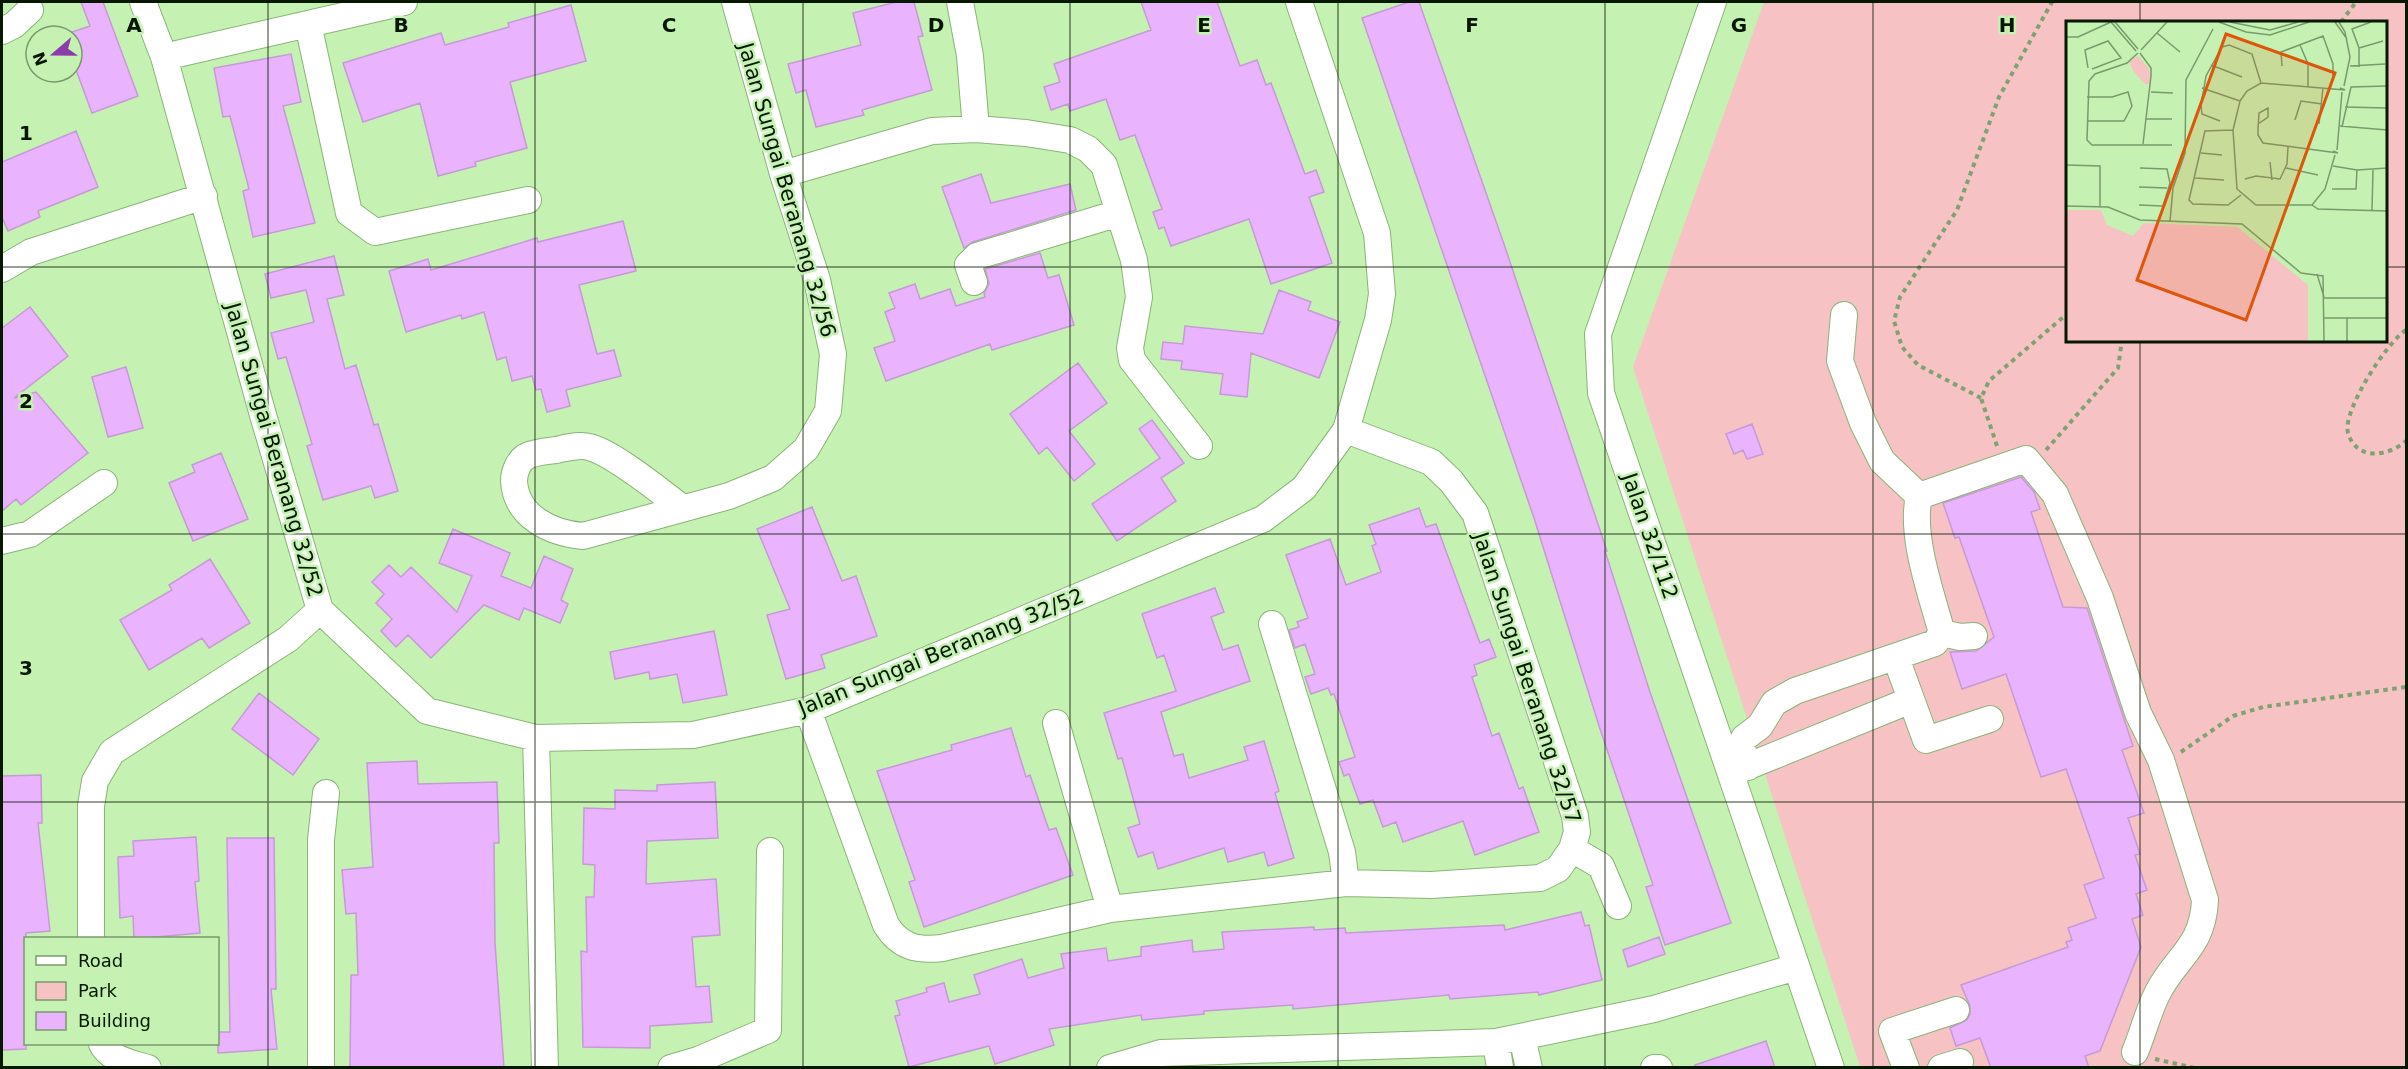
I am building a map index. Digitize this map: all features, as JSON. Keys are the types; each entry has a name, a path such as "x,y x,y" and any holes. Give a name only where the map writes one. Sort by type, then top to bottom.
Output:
{"street":[{"name":"Jalan Sungai Beranang 32/52","path":"143,2 164,57 204,196 262,415 320,610 427,711 536,738 693,735 808,710 1263,519 1304,488 1346,430 1378,320 1382,294 1377,233 1367,197 1299,2"},
{"path":"164,57 404,2"},
{"name":"Jalan Sungai Beranang 32/56","path":"681,507 625,466 588,446 525,457 514,472 515,492 526,512 540,524 561,534 583,536 681,507 729,496 772,478 806,449 828,411 833,354 817,280 783,174 735,2"},
{"path":"960,2 970,56 976,129"},
{"name":"Jalan 32/112","path":"1713,2 1598,334 1601,393 1739,770 1796,967 1831,1068"},
{"path":"2,31 14,25 30,10"},
{"path":"308,24 349,213 375,232 528,200"},
{"path":"783,174 932,131 976,129 1070,140 1088,149 1104,165 1134,260 1139,297 1130,348 1131,360 1199,446"},
{"path":"2,268 31,252 204,196"},
{"path":"974,282 968,265 977,256 1119,213"},
{"path":"1844,315 1840,361 1863,423 1882,461 1919,496"},
{"name":"Jalan Sungai Beranang 32/57","path":"808,710 886,925 895,939 910,948 925,950 942,948 1110,909 1346,883 1431,885 1540,878 1558,869 1572,849 1577,832 1575,816 1475,513 1451,481 1431,462 1346,430"},
{"path":"1919,496 2026,459 2055,494 2100,598 2138,712 2161,760 2205,900 2204,915 2195,942 2157,994 2135,1052"},
{"path":"2,541 30,534 104,483"},
{"path":"1911,700 1739,770 1741,745 1744,738 1760,726 1774,703 1795,691 1935,643 1942,633 1920,537 1916,510 1919,496"},
{"path":"91,937 91,806 94,780 112,752 288,639 320,610"},
{"path":"1272,624 1342,852 1346,883"},
{"path":"1942,633 1960,637 1974,636"},
{"path":"1896,658 1926,740 1990,719"},
{"path":"1056,723 1110,909"},
{"path":"536,738 545,1068"},
{"path":"321,1068 321,840 326,793"},
{"path":"1572,849 1601,866 1618,906"},
{"path":"671,1068 698,1060 768,1030 770,851"},
{"path":"1110,1068 1161,1053 1496,1042 1654,1009 1796,967"},
{"path":"1906,1068 1892,1031 1956,1010"},
{"path":"1522,1037 1529,1068"},
{"path":"1496,1042 1500,1068"},
{"path":"102,1045 104,1049 129,1063 148,1068"},
{"path":"1654,1068 1659,1068"}],"path":[{"path":"1981,398 1918,365 1902,347 1894,321 1900,297 1957,210 1999,97 2052,2"},
{"path":"2342,21 2356,2"},
{"path":"2003,467 1981,398 1989,381 2066,314"},
{"path":"2406,330 2397,336 2375,364 2350,414 2348,433 2359,449 2370,454 2384,454 2406,441"},
{"path":"2040,474 2047,446 2095,398 2118,368 2122,342"},
{"path":"2161,760 2190,748 2233,716 2263,707 2406,687"},
{"path":"2135,1052 2165,1063 2195,1068"},
{"path":"2262,1068 2299,1068"}],"green space":[{"path":"1764,2 2406,2 2406,1067 1860,1067 1633,367"}],"building":[{"path":"81,2 103,2 138,96 92,113 81,84 84,84 84,28 90,26"},
{"path":"896,2 914,2 923,36 918,37 932,90 862,110 864,115 816,127 806,90 796,93 788,64 861,45 853,13"},
{"path":"1141,2 1217,2 1240,66 1257,60 1266,85 1271,83 1305,174 1316,170 1324,192 1309,197 1332,263 1271,284 1249,219 1171,246 1164,227 1159,229 1153,212 1162,209 1135,135 1120,140 1106,99 1070,111 1068,104 1051,110 1044,87 1060,82 1054,64 1151,30"},
{"path":"1409,2 1419,2 1505,247 1607,551 1605,551 1650,692 1731,923 1665,945 1646,887 1653,885 1600,729 1534,518 1362,18"},
{"path":"571,5 586,61 510,82 527,148 475,162 476,166 438,176 420,103 363,122 343,63 441,33 445,45 509,27 508,23"},
{"path":"291,54 301,102 283,106 315,223 253,237 243,191 249,189 230,116 223,117 214,68"},
{"path":"76,131 98,187 38,211 40,217 8,231 2,217 2,162"},
{"path":"981,174 991,203 1070,184 1076,210 973,242 964,248 942,187"},
{"path":"623,221 636,271 579,285 597,354 614,350 621,376 566,390 570,406 547,412 541,389 536,390 532,376 512,381 506,357 497,360 484,312 462,319 461,315 406,332 389,271 428,259 431,270 537,238 538,242"},
{"path":"1040,253 1048,278 1059,275 1074,325 992,350 990,344 886,381 874,348 895,341 885,312 895,308 889,293 915,284 920,299 950,289 956,306 985,297 984,293 989,284 985,269"},
{"path":"334,256 344,295 327,299 345,369 356,365 374,425 378,424 398,491 375,498 371,486 323,500 307,446 312,444 286,357 278,359 271,333 314,322 306,290 271,298 265,274"},
{"path":"1279,290 1311,302 1308,310 1340,322 1319,378 1251,353 1247,397 1220,394 1223,374 1181,369 1182,361 1161,359 1163,342 1183,344 1185,326 1263,334"},
{"path":"30,307 68,356 14,398 36,392 88,453 21,505 16,499 2,511 2,328"},
{"path":"1078,363 1107,403 1069,431 1095,464 1074,481 1047,447 1039,454 1010,414"},
{"path":"126,367 143,428 108,437 92,377"},
{"path":"1152,420 1184,463 1161,478 1176,501 1117,541 1092,504 1160,458 1139,429"},
{"path":"1752,424 1763,454 1747,459 1743,450 1734,454 1726,434"},
{"path":"221,453 248,519 193,541 169,483 195,472 192,465"},
{"path":"2021,477 2034,492 2040,509 2031,512 2063,607 2087,608 2133,746 2122,750 2144,813 2128,818 2140,854 2135,855 2147,890 2136,894 2143,915 2132,919 2141,947 2100,1051 2085,1056 2089,1068 1991,1068 1980,1038 1956,1046 1950,1028 1967,1020 1970,1014 1970,1006 1961,985 2068,947 2066,942 2072,940 2068,928 2096,918 2084,885 2104,878 2066,769 2041,777 2006,674 1962,689 1950,652 1976,651 1994,637 1959,537 1955,538 1943,503"},
{"path":"812,507 842,581 856,576 877,636 821,655 825,668 786,679 767,615 790,609 757,529"},
{"path":"1419,508 1426,527 1436,524 1480,643 1489,639 1496,657 1474,665 1477,675 1472,677 1492,736 1499,733 1519,789 1523,787 1539,832 1475,855 1463,821 1403,842 1396,822 1383,827 1373,800 1360,804 1349,774 1344,776 1339,762 1355,757 1334,694 1331,695 1328,688 1311,694 1305,677 1315,674 1305,644 1295,648 1289,630 1299,627 1297,622 1308,618 1286,555 1330,539 1346,585 1381,572 1372,546 1376,544 1369,525"},
{"path":"453,529 510,553 501,576 531,588 544,556 573,569 561,600 568,604 560,623 524,608 519,620 484,605 431,658 408,635 396,647 381,631 392,619 376,603 384,594 372,582 389,565 401,577 411,567 457,612 472,576 439,563"},
{"path":"210,559 250,623 209,648 202,638 149,670 120,620 172,590 169,585"},
{"path":"1215,588 1224,612 1211,617 1223,650 1238,645 1250,681 1161,712 1174,756 1183,754 1189,778 1248,760 1244,747 1264,741 1279,791 1275,793 1294,858 1268,866 1264,852 1228,862 1224,848 1158,869 1153,852 1138,857 1128,828 1140,824 1122,758 1118,759 1104,713 1176,691 1164,655 1157,658 1142,614"},
{"path":"714,631 727,695 683,703 677,674 650,679 649,672 615,679 610,652"},
{"path":"259,693 319,739 293,775 232,729"},
{"path":"1011,728 1026,777 1030,775 1049,830 1056,828 1073,875 924,927 909,882 915,880 877,771 952,750 951,745"},
{"path":"417,761 418,784 497,782 499,843 494,843 495,943 504,1068 350,1068 351,975 358,975 356,913 346,914 342,870 373,867 367,763"},
{"path":"41,775 42,823 38,823 50,931 26,933 24,937 24,1045 26,1049 2,1050 2,776"},
{"path":"715,782 718,838 647,841 646,884 716,879 720,935 692,937 696,987 709,986 712,1022 650,1026 650,1048 583,1047 581,951 587,952 586,897 594,897 595,865 583,864 584,808 615,809 615,790 657,791 657,785"},
{"path":"196,837 199,881 195,882 200,933 134,937 133,916 120,918 118,857 134,856 133,841"},
{"path":"227,838 274,838 276,989 271,989 277,1049 218,1053 219,1032 230,1032"},
{"path":"1581,912 1585,926 1589,925 1602,980 1539,995 1538,992 1450,999 1449,995 1293,1009 1293,1005 1204,1011 1204,1014 1142,1020 1141,1015 1049,1029 1054,1045 995,1064 989,1046 909,1067 895,1016 900,1015 896,1001 927,992 926,988 944,983 949,1002 980,994 974,975 1022,959 1028,978 1064,968 1061,954 1106,948 1108,961 1141,956 1141,947 1192,940 1193,952 1224,949 1222,932 1314,927 1314,930 1345,928 1346,933 1504,925 1505,930"},
{"path":"1659,937 1665,954 1628,967 1623,950"},
{"path":"1766,1041 1775,1068 1696,1068 1695,1065"}]}
